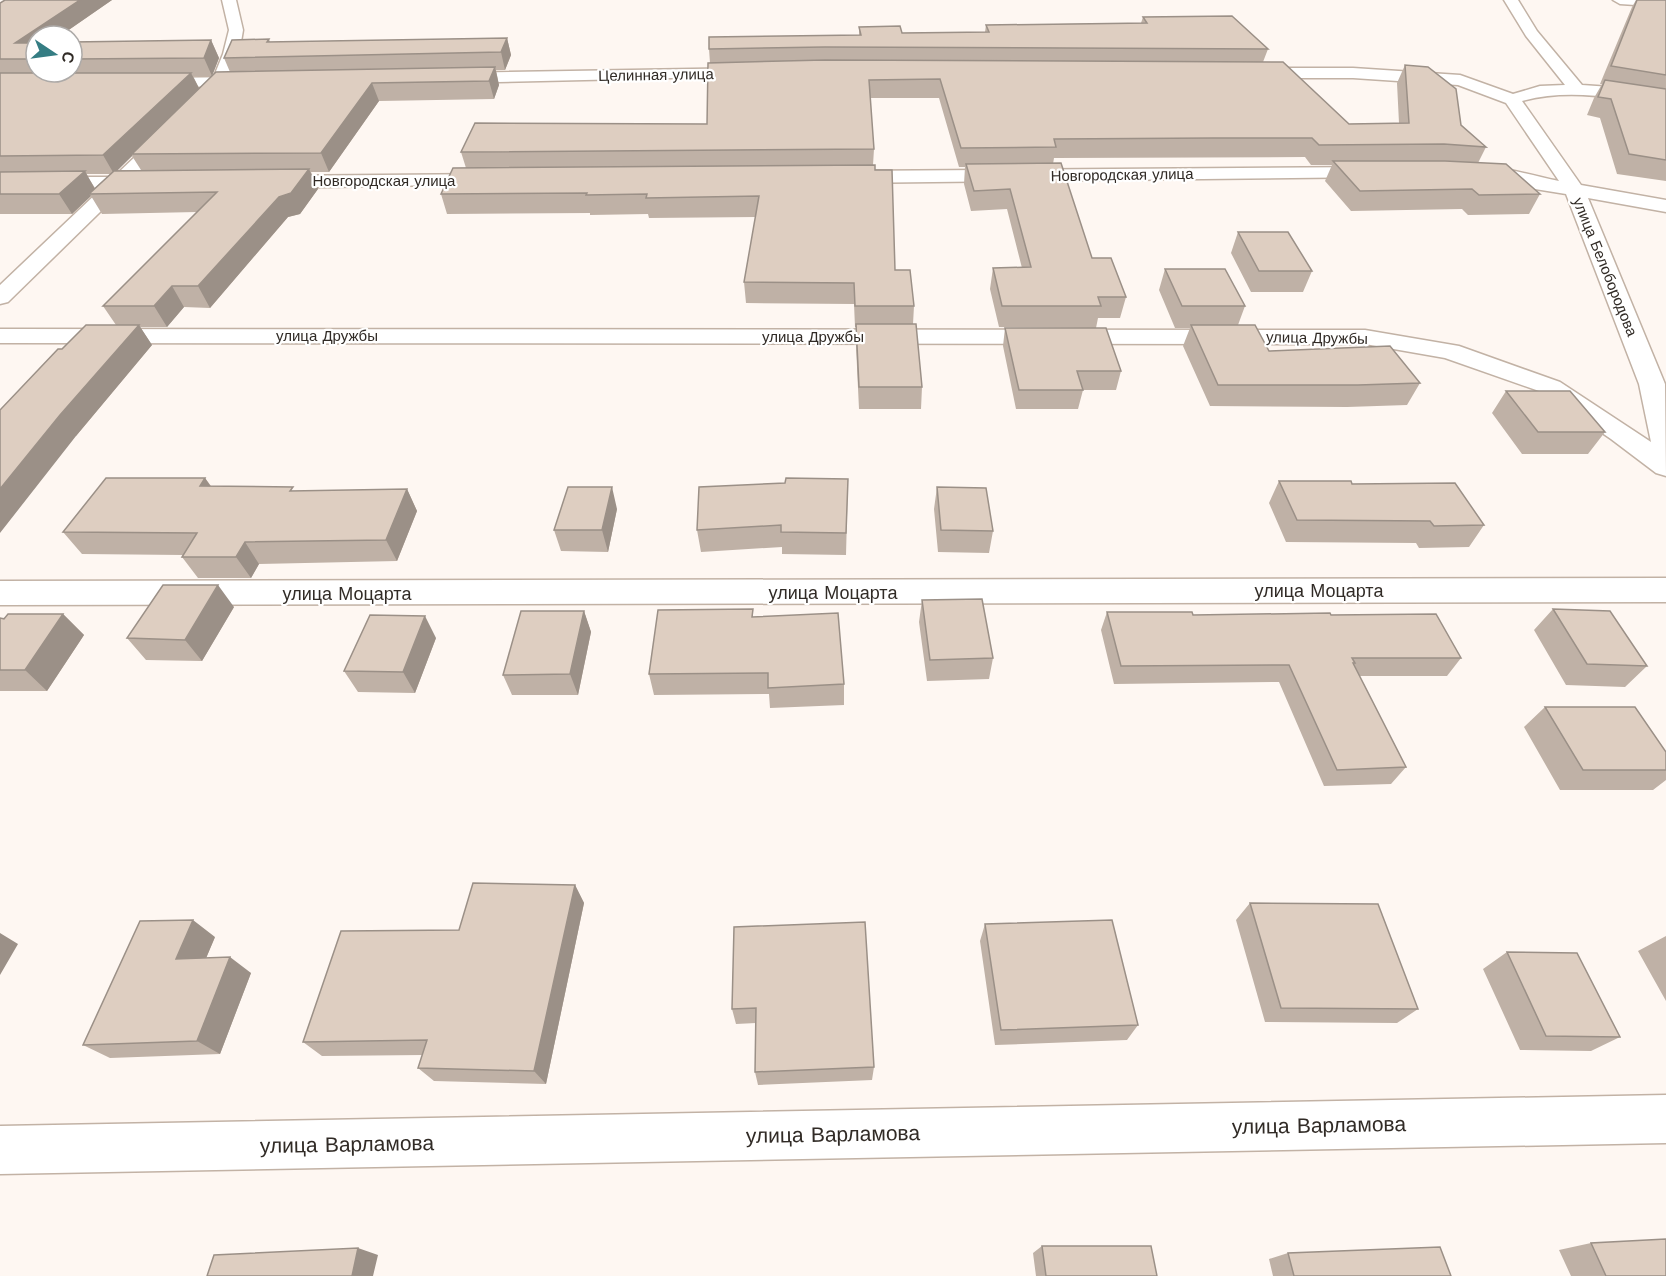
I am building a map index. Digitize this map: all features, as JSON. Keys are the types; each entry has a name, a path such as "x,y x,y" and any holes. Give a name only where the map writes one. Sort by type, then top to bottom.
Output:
{"street":[{"path":"0,297 185,119 219,83 231,54 236,30 230,0"},
{"path":"1511,0 1531,33 1577,90"},
{"path":"1620,0 1666,3"},
{"name":"Целинная улица","path":"431,79 773,72"},
{"path":"1233,73 1353,73 1460,80 1512,99 1540,91 1577,90 1611,92 1666,102"},
{"path":"138,83 266,82"},
{"name":"улица Белобородова","path":"1512,99 1574,188 1652,384 1666,450"},
{"name":"Новгородская улица","path":"829,177 1387,172"},
{"path":"1457,173 1502,176 1666,206"},
{"name":"Новгородская улица","path":"249,182 509,180"},
{"path":"0,183 166,183"},
{"name":"улица Дружбы","path":"0,336 1365,337 1450,351 1551,387 1621,433 1666,467"},
{"name":"улица Моцарта","path":"0,593 1666,590"},
{"name":"улица Варламова","path":"0,1150 1666,1119"}],"building":[{"path":"5,0 80,0 44,24 24,24 24,37 15,43 24,43 24,59 0,59 0,3"},
{"path":"1637,0 1666,0 1666,75 1611,66"},
{"path":"1232,16 1268,49 825,47 709,49 709,37 861,35 859,27 900,26 902,33 989,32 986,25 1147,23 1143,17"},
{"path":"507,38 501,52 224,58 232,40 269,39 267,42"},
{"path":"211,40 204,58 84,59 84,42"},
{"path":"825,60 1283,62 1349,124 1409,123 1405,65 1428,67 1456,89 1461,125 1486,147 1444,144 1319,145 1312,138 1213,138 1054,139 1056,147 961,148 940,79 869,80 874,149 461,152 475,123 707,124 708,63"},
{"path":"495,67 489,81 372,83 321,153 132,154 216,72"},
{"path":"0,73 24,73 24,84 84,84 84,73 191,73 103,155 0,156"},
{"path":"1605,80 1666,89 1666,160 1629,154 1611,99 1598,97"},
{"path":"1333,161 1445,161 1506,164 1540,194 1479,195 1472,189 1360,191"},
{"path":"1061,163 1092,258 1111,258 1126,297 1098,297 1101,306 1002,306 993,268 1031,267 1010,189 974,191 966,164"},
{"path":"875,165 875,170 892,170 895,270 910,270 914,306 855,306 854,283 744,282 759,196 646,198 647,194 441,194 453,168"},
{"path":"309,169 291,193 279,197 198,286 172,286 154,306 103,306 217,192 89,194 114,171"},
{"path":"85,171 59,194 0,194 0,172"},
{"path":"1238,232 1288,232 1312,271 1259,271"},
{"path":"1165,269 1225,269 1245,306 1182,306"},
{"path":"856,324 916,324 922,387 859,387"},
{"path":"86,325 139,325 60,415 0,489 0,410 58,349 62,349"},
{"path":"1191,325 1255,325 1269,351 1390,346 1420,383 1218,385"},
{"path":"1005,328 1106,328 1121,371 1077,371 1083,390 1019,390"},
{"path":"1506,391 1570,391 1605,432 1538,432"},
{"path":"106,478 205,478 200,486 293,487 290,491 407,489 386,540 245,542 236,557 182,557 197,533 63,532"},
{"path":"786,478 848,479 846,533 781,532 781,525 697,530 699,487 785,483"},
{"path":"1279,481 1351,481 1352,484 1455,483 1484,525 1434,526 1430,521 1297,520"},
{"path":"568,487 612,487 602,530 554,530"},
{"path":"937,487 986,488 993,531 941,530"},
{"path":"163,585 218,585 185,640 127,638"},
{"path":"982,599 993,658 930,660 922,600"},
{"path":"753,609 752,617 838,613 844,684 768,688 768,673 649,674 658,610"},
{"path":"1553,609 1610,611 1647,666 1587,664"},
{"path":"521,611 584,611 570,674 503,675"},
{"path":"1107,612 1192,612 1193,615 1436,614 1461,658 1352,658 1406,767 1337,770 1289,665 1121,666"},
{"path":"8,614 63,614 25,670 0,670 0,618 4,619"},
{"path":"370,615 425,616 403,672 344,671"},
{"path":"1545,707 1635,707 1666,752 1666,770 1583,770"},
{"path":"473,883 575,885 534,1071 418,1068 427,1040 303,1042 341,931 459,930"},
{"path":"1250,903 1378,904 1418,1009 1281,1008"},
{"path":"193,920 176,959 230,957 197,1041 83,1045 140,921"},
{"path":"1112,920 1138,1025 1001,1030 985,924"},
{"path":"865,922 874,1067 755,1072 756,1008 732,1009 734,927"},
{"path":"1507,952 1577,953 1620,1037 1546,1036"},
{"path":"1666,1239 1666,1276 1606,1276 1591,1243"},
{"path":"1042,1246 1151,1246 1157,1276 1046,1276"},
{"path":"1440,1247 1451,1276 1294,1276 1288,1253"},
{"path":"358,1248 352,1276 207,1276 214,1255"}]}
